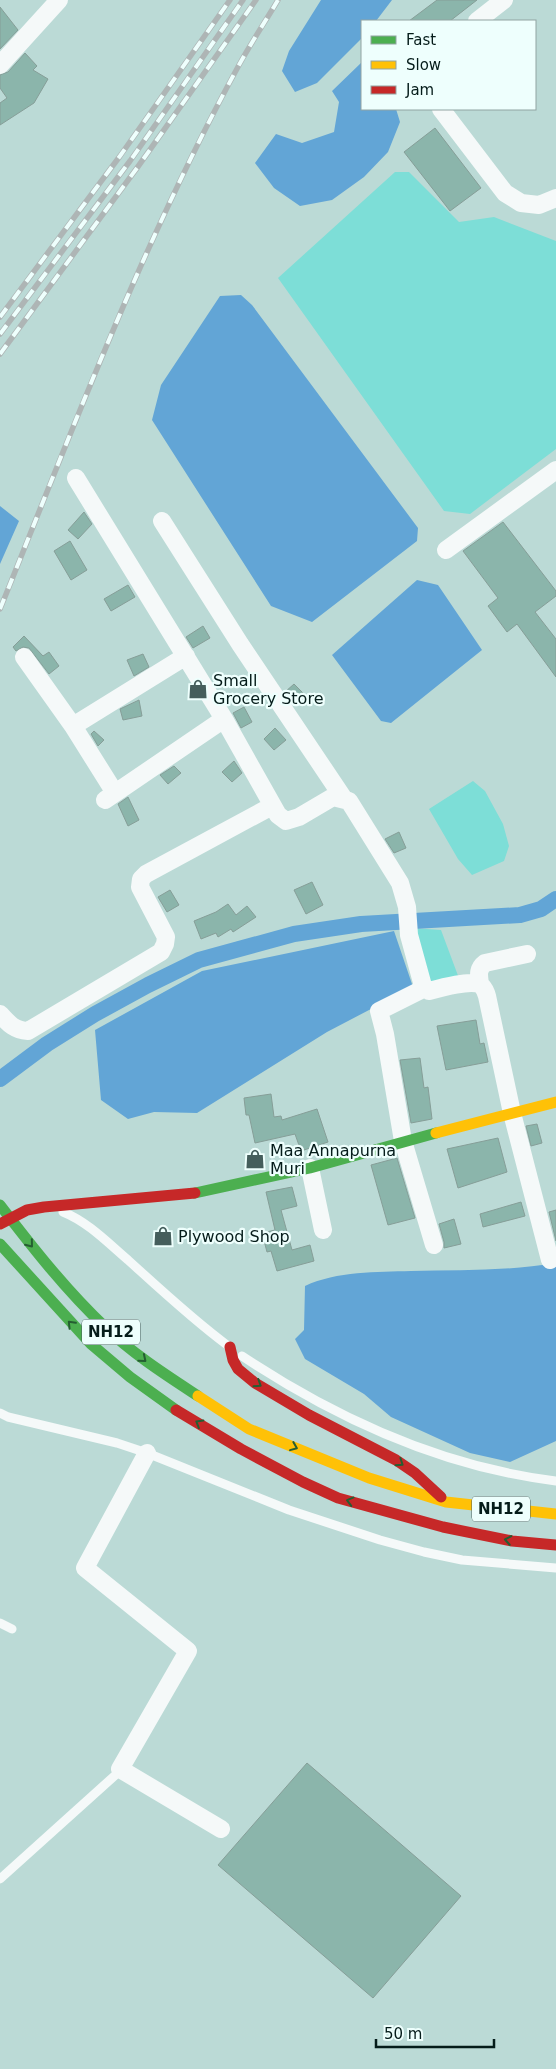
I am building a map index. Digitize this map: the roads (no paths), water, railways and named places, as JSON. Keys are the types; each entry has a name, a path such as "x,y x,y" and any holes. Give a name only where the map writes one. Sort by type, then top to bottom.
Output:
{"main road":[{"path":"0,1224 27,1210 186,1195 310,1168 403,1141 556,1102"},
{"name":"NH12","path":"0,1205 72,1293 106,1328 151,1365 249,1429 369,1478 446,1502 556,1514"},
{"name":"NH12","path":"0,1244 91,1344 130,1377 181,1413 240,1449 338,1498 443,1527 512,1541 556,1545"},
{"path":"230,1347 233,1360 238,1369 255,1383 309,1415 396,1460 415,1473 446,1502"}],"street":[{"path":"0,65 59,0"},
{"path":"477,20 504,0"},
{"path":"442,110 506,193 521,203 539,205 556,198"},
{"path":"446,550 556,470"},
{"path":"76,478 224,719 278,815 292,819 334,797 344,799"},
{"path":"162,521 240,644 344,799 354,806 400,882 407,906 409,935 420,979 425,988 429,991 472,982 480,984"},
{"path":"73,726 186,656"},
{"path":"24,657 73,726 110,796 224,719"},
{"path":"0,1014 11,1027 20,1031 28,1031 161,952 166,937 140,887 141,880 146,874 272,806"},
{"path":"527,954 484,963 480,967 479,972 480,984 488,996 512,1113 550,1260"},
{"path":"425,988 379,1010 385,1034 403,1141 434,1245"},
{"path":"310,1168 323,1230"},
{"path":"147,1453 85,1568 188,1651 120,1769 221,1829"}],"lane":[{"path":"44,1207 69,1214 90,1228 192,1317 230,1347 287,1385 391,1437 448,1458 491,1470 556,1481"},
{"path":"0,1413 8,1417 147,1453 289,1510 380,1540 462,1560 556,1568"},
{"path":"0,1623 12,1629"},
{"path":"0,1879 121,1770"}],"waterway":[{"path":"0,1079 47,1044 95,1014 199,960 294,934 361,924 520,915 541,909 556,899"}],"railway":[{"path":"0,317 120,156 230,0"},
{"path":"0,334 130,161 243,0"},
{"path":"0,354 137,168 256,0"},
{"path":"0,609 83,402 141,265 204,131 248,49 278,0"}],"place":[{"name":"Small Grocery Store","path":"198,689"},
{"name":"Maa Annapurna Muri","path":"255,1159"},
{"name":"Plywood Shop","path":"163,1236"}]}
